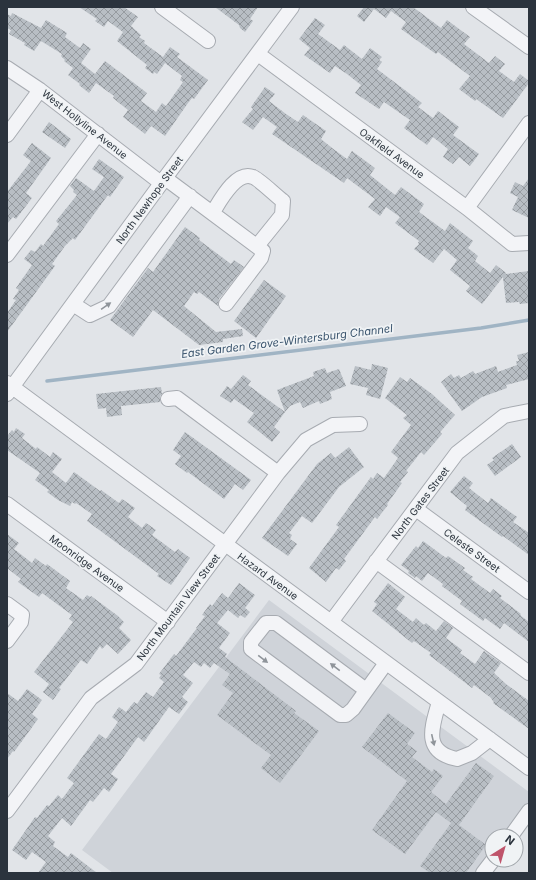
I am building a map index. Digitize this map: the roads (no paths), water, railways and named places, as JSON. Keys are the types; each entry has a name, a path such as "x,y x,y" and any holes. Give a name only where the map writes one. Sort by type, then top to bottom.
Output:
{"street":[{"path":"162,7 208,42"},
{"name":"North Newhope Street","path":"9,388 73,304 292,7"},
{"path":"473,7 529,47"},
{"name":"Oakfield Avenue","path":"258,54 467,208 512,244 529,243"},
{"name":"West Hollyline Avenue","path":"7,68 40,90 98,134 163,180 213,212"},
{"path":"7,135 40,90"},
{"path":"467,208 529,123"},
{"path":"7,255 98,134"},
{"path":"226,304 261,258 263,250 257,246 213,212 235,181 244,177 253,177 282,201 282,215 257,246"},
{"path":"73,304 90,315 109,306 190,196"},
{"name":"Hazard Avenue","path":"9,388 226,545 529,768"},
{"path":"168,399 177,398 278,473"},
{"name":"North Gates Street","path":"331,622 457,453 504,416 529,411"},
{"name":"North Mountain View Street","path":"7,811 91,698 136,664 226,545 278,473 306,440 333,425 360,424"},
{"name":"Moonridge Avenue","path":"7,504 168,622"},
{"name":"Celeste Street","path":"416,509 529,592"},
{"path":"376,561 529,673"},
{"path":"7,604 22,615 21,622 7,641"},
{"path":"366,690 276,623 266,622 252,642 251,649 340,715 346,715 353,709 386,663"},
{"path":"439,702 432,727 432,736 433,743 442,754 457,759 472,753 490,739"},
{"path":"524,827 529,811"}],"waterway":[{"name":"East Garden Grove-Wintersburg Channel","path":"47,381 481,328 529,320"}]}
